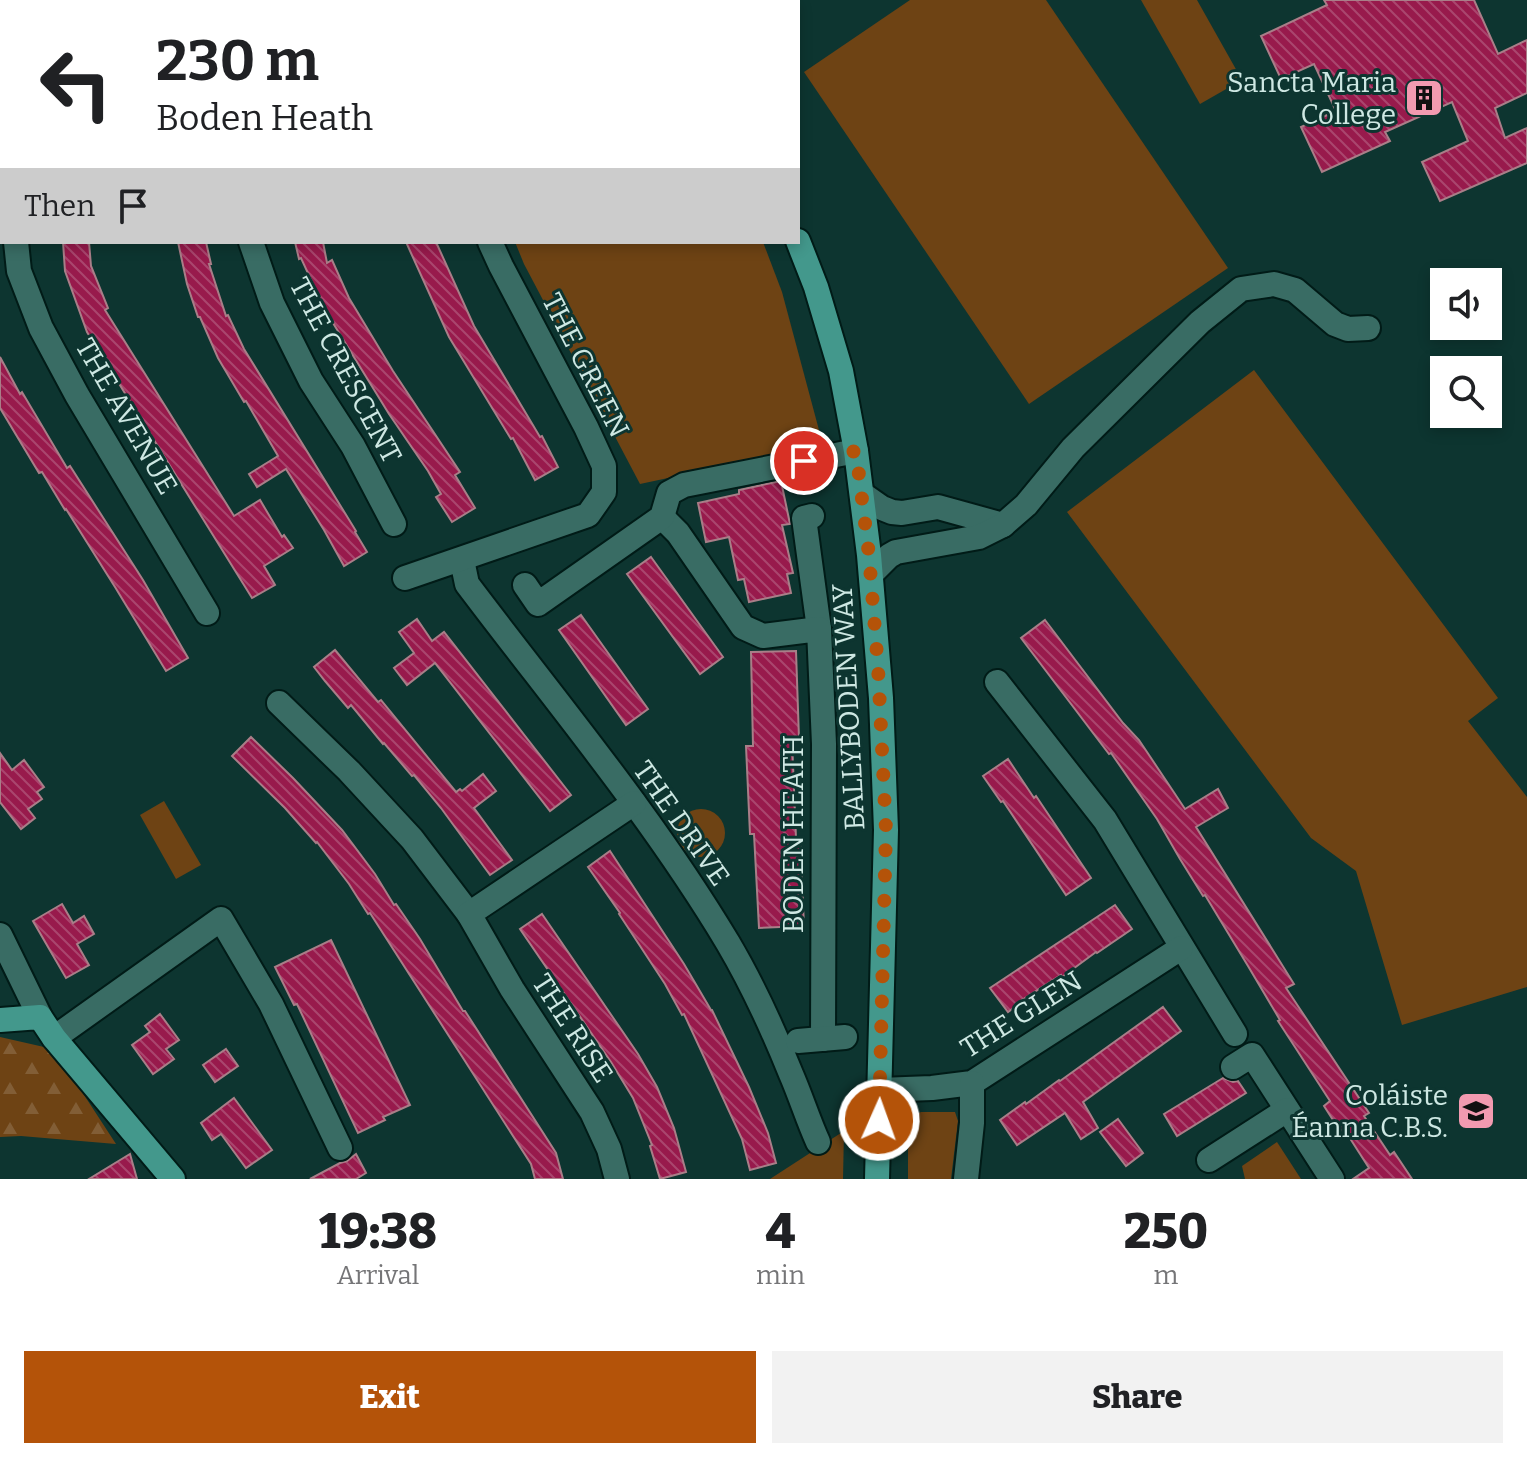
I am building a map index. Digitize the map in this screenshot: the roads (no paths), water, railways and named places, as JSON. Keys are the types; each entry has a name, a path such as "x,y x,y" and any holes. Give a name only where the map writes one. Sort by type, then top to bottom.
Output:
{"main road":[{"name":"BALLYBODEN WAY","path":"799,244 816,287 841,371 856,451 871,574 881,698 886,830 877,1179"},
{"path":"0,1020 40,1017 54,1038 173,1179"}],"street":[{"name":"THE AVENUE","path":"16,244 19,271 41,328 77,395 207,613"},
{"name":"THE CRESCENT","path":"252,244 272,303 311,381 353,446 394,524"},
{"name":"THE GREEN","path":"405,578 588,515 604,492 604,466 491,244"},
{"path":"871,574 896,552 979,537 1003,525 1026,505 1073,448 1200,322 1241,289 1274,284 1295,290 1335,324 1348,329 1368,328"},
{"path":"525,585 538,604 662,517 669,493 684,485 856,451"},
{"path":"862,494 892,512 938,507 1003,525"},
{"name":"BODEN HEATH","path":"798,1041 834,1038 819,629 804,518 812,516"},
{"path":"662,517 678,533 743,627 763,636 819,629"},
{"name":"THE DRIVE","path":"462,560 467,584 634,803 728,944 770,1025 818,1142"},
{"path":"997,682 1105,820 1235,1034"},
{"name":"THE RISE","path":"279,703 349,771 412,839 469,914 512,989 592,1112 609,1149 617,1179"},
{"path":"469,914 634,803"},
{"path":"54,1038 221,919 271,1004 340,1148"},
{"path":"0,935 40,1017"},
{"name":"THE GLEN","path":"880,1090 972,1083 1181,948"},
{"path":"1233,1067 1252,1055 1332,1179"},
{"path":"966,1179 972,1123 972,1083"},
{"path":"1209,1160 1287,1110"}],"place":[{"name":"Sancta Maria College","path":"1424,98"},
{"name":"Coláiste Éanna C.B.S.","path":"1476,1111"}]}
